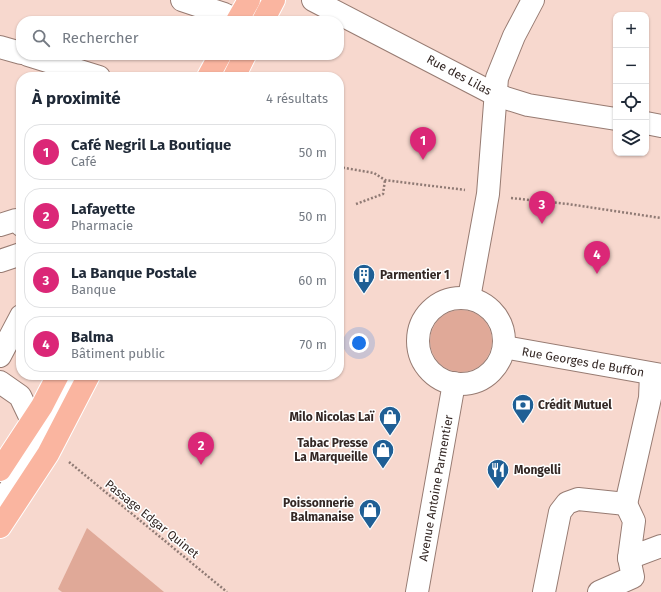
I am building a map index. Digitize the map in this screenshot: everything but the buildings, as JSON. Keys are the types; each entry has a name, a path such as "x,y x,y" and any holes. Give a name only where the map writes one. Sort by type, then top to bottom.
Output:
{"main road":[{"path":"241,16 249,0"},
{"path":"266,16 274,0"},
{"path":"211,72 217,60"},
{"path":"236,72 242,60"},
{"path":"0,470 42,406 55,380"},
{"path":"0,527 48,454 86,380"}],"street":[{"path":"182,0 228,16"},
{"name":"Rue des Lilas","path":"313,0 344,16"},
{"path":"469,298 488,194 497,78 514,36 533,0"},
{"name":"Rue des Lilas","path":"344,16 496,95 528,105 613,119"},
{"path":"0,46 16,51"},
{"path":"44,60 83,72"},
{"path":"649,124 661,126"},
{"path":"0,225 16,220"},
{"path":"0,261 16,256"},
{"path":"469,298 485,304 497,316 504,331 504,347 500,360 492,371 481,379 468,383 454,383 434,374 427,366 419,345 419,334 423,321 431,310 442,302 469,298"},
{"path":"0,356 16,326"},
{"name":"Rue Georges de Buffon","path":"504,347 656,375"},
{"path":"599,592 633,577 629,558 634,521 626,504 656,375"},
{"path":"0,504 38,444 72,380"},
{"path":"0,382 20,396 32,421"},
{"name":"Avenue Antoine Parmentier","path":"417,592 454,383"},
{"path":"544,592 560,512 567,503 578,499 626,504"},
{"path":"629,558 661,546"}],"path":[{"path":"344,168 374,173 385,180 488,194 527,201 568,204 661,218"},
{"path":"356,204 383,194 385,180"},
{"name":"Passage Edgar Quinet","path":"65,459 227,592"}],"shaded area":[{"path":"461,310 473,312 483,319 490,329 492,341 490,353 483,363 473,370 461,372 449,370 439,363 432,353 430,341 432,329 439,319 449,312"},
{"path":"87,528 164,592 62,592 58,589"}],"place":[{"name":"Café Negril La Boutique","path":"423,160"},
{"name":"La Banque Postale","path":"542,224"},
{"name":"Balma","path":"597,274"},
{"name":"Parmentier 1","path":"364,294"},
{"name":"Crédit Mutuel","path":"523,424"},
{"name":"Milo Nicolas Laï","path":"390,436"},
{"name":"Lafayette","path":"201,465"},
{"name":"Tabac Presse La Marqueille","path":"383,470"},
{"name":"Mongelli","path":"498,490"},
{"name":"Poissonnerie Balmanaise","path":"370,530"}]}
